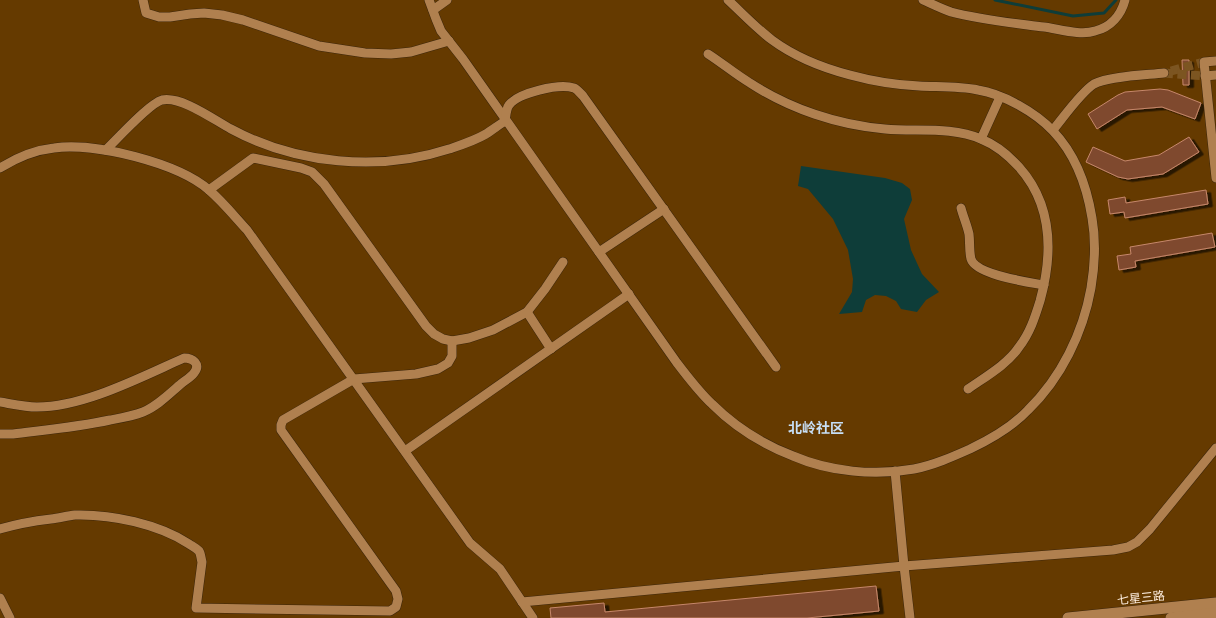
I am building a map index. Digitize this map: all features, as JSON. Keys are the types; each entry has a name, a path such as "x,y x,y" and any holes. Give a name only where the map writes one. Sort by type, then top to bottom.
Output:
{"street":[{"path":"143,0 146,13 159,17 204,13 222,15 243,20 320,46 352,52 390,54 411,52 449,41"},
{"path":"429,0 441,31 682,369 710,403 735,425 764,444 795,457 823,466 845,470 895,471 917,468 938,462 986,442 1007,428 1028,411 1044,392 1060,371 1081,327 1093,275 1095,250 1094,230 1090,208 1076,165 1066,148 1052,130 1035,116 1015,104 979,90 881,82 826,68 788,50 772,40 728,0"},
{"path":"433,10 447,0"},
{"path":"923,0 950,12 1078,32 1094,32 1107,26 1116,19 1125,0"},
{"path":"708,54 751,84 783,101 820,116 854,126 886,130 943,131 966,134 981,139 998,148 1028,177 1038,194 1046,219 1048,266 1044,286 1028,334 1019,348 1006,361 968,389"},
{"path":"1216,61 1204,62 1216,178"},
{"path":"1052,130 1082,95 1094,85 1107,79 1164,73"},
{"path":"1206,76 1216,75"},
{"path":"106,150 152,105 162,100 171,100 185,104 231,130 257,142 286,150 318,158 346,162 405,160 432,154 464,144 485,135 505,121 508,107 512,102 523,95 562,86 575,88 583,96 776,367"},
{"path":"981,139 1000,97"},
{"path":"0,168 11,161 32,153 54,148 78,146 106,150 162,164 188,176 209,190 247,230 470,543 500,569 533,618"},
{"path":"209,190 253,158 301,168 312,172 324,184 426,326 434,334 443,339 452,341 469,338 493,330 527,312 563,262"},
{"path":"961,208 969,235 971,260 975,265 1000,276 1044,286"},
{"path":"599,252 664,209"},
{"path":"405,451 629,294"},
{"path":"527,312 551,349"},
{"path":"0,529 24,523 74,515 100,516 125,520 171,534 194,547 199,551 201,556 202,562 196,608 390,611 396,607 398,599 396,592 281,430 281,425 283,420 354,379 416,374 438,369 448,363 452,356 452,341"},
{"path":"0,402 37,407 59,405 102,394 184,358 193,359 197,367 194,373 171,393 144,412 97,423 0,435"},
{"path":"522,602 904,566 1113,550 1128,547 1137,542 1150,529 1216,448"},
{"path":"895,471 910,618"},
{"path":"0,598 10,618"},
{"name":"七星三路","path":"1068,618 1216,603"},
{"name":"七星三路","path":"1171,618 1216,613"}],"water":[{"path":"801,166 885,178 902,183 910,189 912,200 904,219 911,250 922,274 939,292 926,300 917,312 901,309 896,301 886,296 875,295 866,300 862,312 839,314 852,292 853,279 848,250 833,219 808,189 798,186"}],"building":[{"path":"1182,60 1189,60 1189,85 1183,85"},
{"path":"1160,89 1168,90 1201,103 1195,119 1162,107 1127,110 1097,129 1088,114 1125,92"},
{"path":"1189,137 1199,152 1163,174 1128,179 1118,177 1086,162 1093,147 1125,161 1159,155"},
{"path":"1206,190 1208,204 1125,218 1124,212 1110,214 1108,200 1125,197 1126,203"},
{"path":"1212,233 1215,247 1135,261 1136,267 1119,270 1117,256 1131,254 1130,247"},
{"path":"876,586 879,611 807,618 551,618 550,608 604,603 605,612"}],"waterway":[{"path":"995,0 1073,16 1104,13 1116,0"}],"tunnel":[{"path":"1171,71 1204,62"},
{"path":"1164,73 1205,76"}],"district":[{"name":"北岭社区","path":"816,428"}]}
